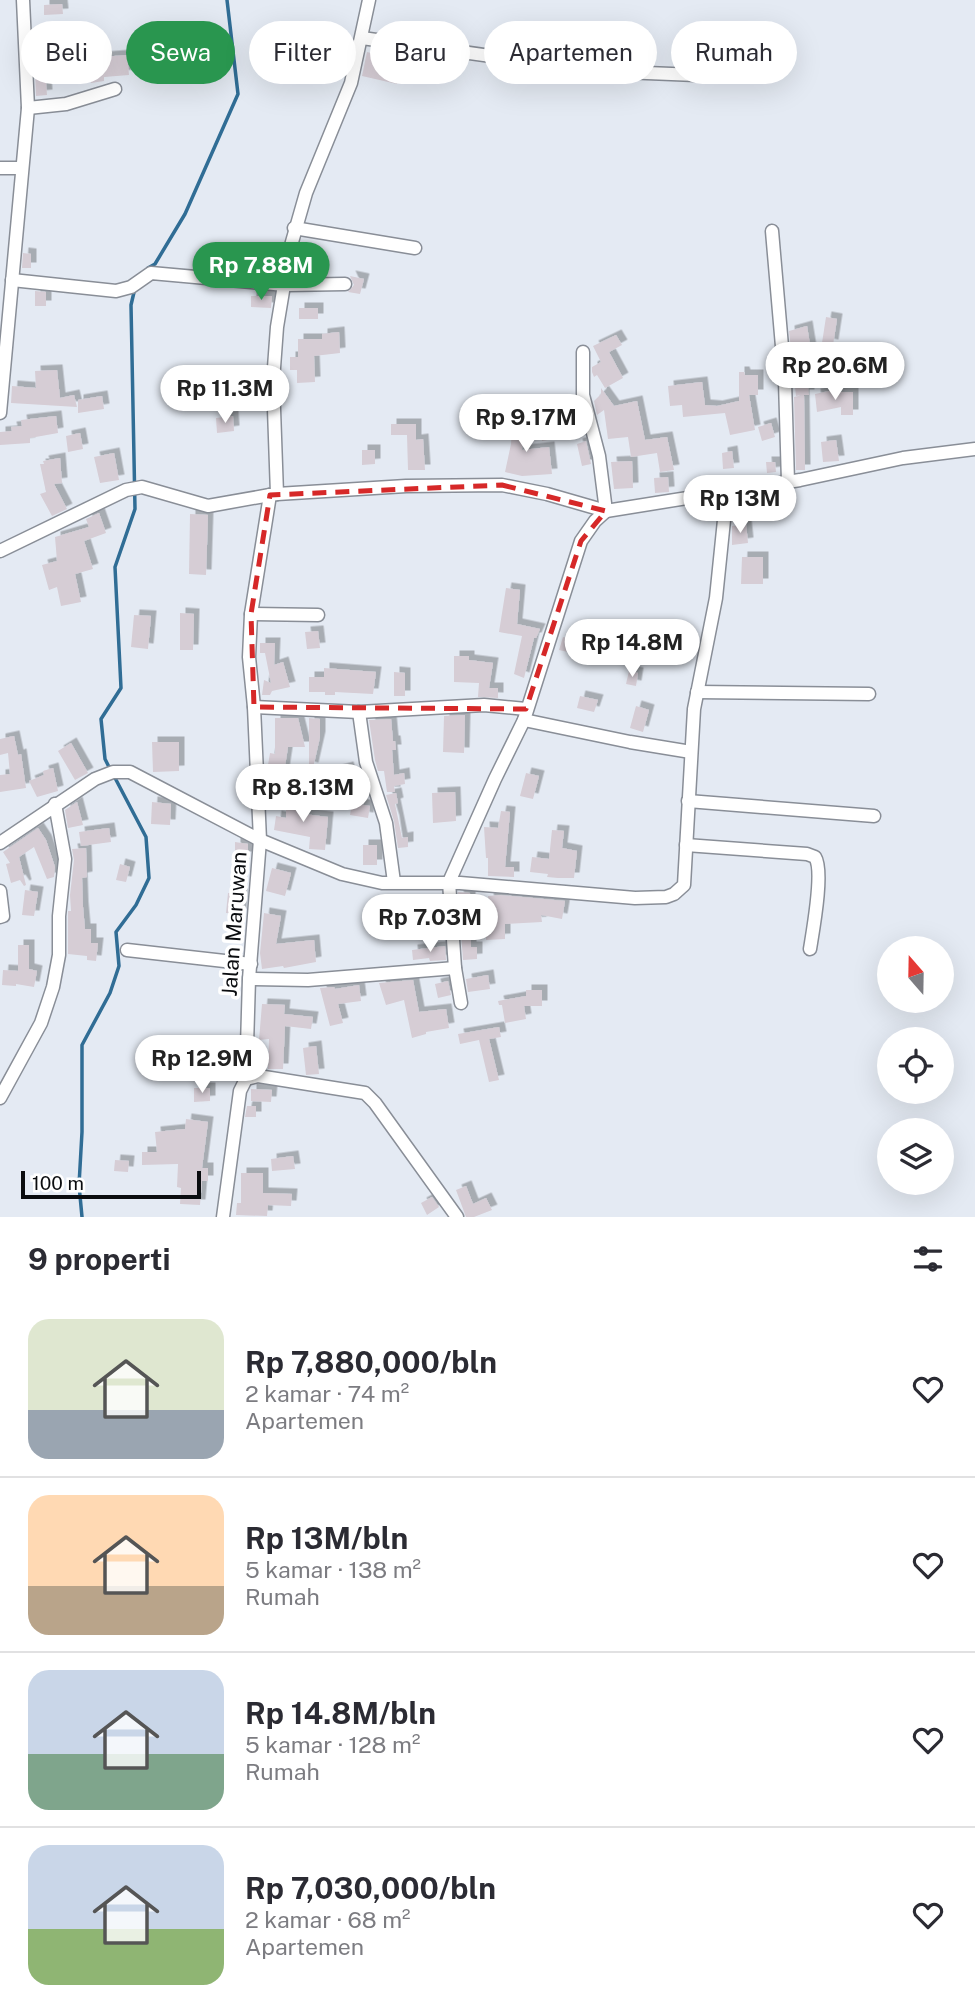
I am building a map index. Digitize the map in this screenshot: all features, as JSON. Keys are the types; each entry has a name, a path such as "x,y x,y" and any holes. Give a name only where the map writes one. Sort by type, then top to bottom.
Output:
{"street":[{"path":"0,413 28,108 23,0"},
{"name":"Jalan Maruwan","path":"223,1217 240,1091 246,1079 248,979 260,840 249,657 251,614 273,494 273,381 277,327 295,228 306,192 351,83 369,0"},
{"path":"362,38 598,71 671,74"},
{"path":"28,108 65,104 115,89"},
{"path":"0,168 22,168"},
{"path":"295,228 415,248"},
{"path":"772,231 785,382 788,482"},
{"path":"12,280 116,291 131,287 151,273 285,285 345,284"},
{"path":"583,352 583,395 599,456 606,511"},
{"path":"0,551 126,489 142,487 208,506 273,494 406,486 502,485 547,494 606,511 788,482 902,458 975,449"},
{"path":"0,843 95,779 113,772 130,772 260,840 342,874 369,881 449,882 635,898 666,897 674,894 684,885 691,752 698,692 716,598 727,491"},
{"path":"461,1003 455,968 449,882 525,714 581,541 606,511"},
{"path":"251,614 318,615"},
{"path":"698,692 869,694"},
{"path":"254,707 359,712 484,705 630,742 691,752"},
{"path":"359,712 366,762 386,823 394,882"},
{"path":"688,801 874,816"},
{"path":"0,1098 41,1023 53,987 59,955 59,916 65,859 55,804"},
{"path":"686,845 807,854 815,857 819,864 818,888 810,949"},
{"path":"0,891 3,916 0,917"},
{"path":"127,950 251,964"},
{"path":"248,979 308,980 455,968"},
{"path":"246,1079 258,1076 365,1093 375,1102 457,1217"}],"highlighted area":[{"path":"502,485 606,511 581,541 526,709 254,707 251,614 270,495"}],"building":[{"path":"62,4 63,14 44,15 44,5"},
{"path":"367,52 370,53 370,78 362,76"},
{"path":"126,55 126,75 112,76 112,56"},
{"path":"36,84 46,84 47,95 36,96"},
{"path":"227,250 237,252 233,272 223,271"},
{"path":"23,253 31,254 31,268 22,268"},
{"path":"350,276 364,279 360,294 348,292 354,285"},
{"path":"35,291 46,292 46,306 35,306"},
{"path":"251,296 272,296 271,308 251,307"},
{"path":"299,308 318,308 318,319 299,319"},
{"path":"826,317 837,319 833,345 822,343"},
{"path":"807,326 814,369 806,370 809,395 804,395 805,470 796,470 794,397 802,395 796,396 789,331"},
{"path":"339,332 340,353 314,356 315,382 297,383 297,370 290,370 290,357 298,357 298,339 322,339 322,334"},
{"path":"616,335 622,345 609,352 623,378 605,388 592,372 592,367 601,362 593,346"},
{"path":"57,370 60,398 74,395 77,407 11,403 12,386 36,388 35,371"},
{"path":"739,372 758,375 758,395 749,395 755,430 730,435 725,413 683,417 682,405 670,406 668,386 702,382 705,405 717,406 739,401"},
{"path":"601,388 614,406 637,401 645,440 667,437 674,470 660,472 657,453 631,457 628,437 608,439 604,410 597,415 594,401 601,394"},
{"path":"834,390 853,392 853,415 841,415 841,407 817,412 815,394"},
{"path":"102,396 104,409 78,413 78,400"},
{"path":"513,413 524,413 522,450 549,447 552,474 522,476 505,472 511,444"},
{"path":"56,416 58,433 30,438 30,443 0,445 0,432 12,431 11,427 22,426 21,420"},
{"path":"233,416 234,431 217,433 216,418"},
{"path":"771,423 775,437 762,441 758,427"},
{"path":"391,424 416,424 416,440 423,439 425,470 408,470 407,435 391,435"},
{"path":"557,428 559,438 542,441 540,431"},
{"path":"80,433 83,449 68,452 66,436"},
{"path":"836,440 839,461 823,462 821,442"},
{"path":"586,441 591,464 582,466 577,444"},
{"path":"362,450 375,450 375,464 362,465"},
{"path":"732,451 734,468 723,469 722,453"},
{"path":"114,453 119,480 100,483 94,457"},
{"path":"60,458 62,483 54,484 67,509 52,516 40,494 46,492 40,464"},
{"path":"632,461 633,488 614,489 611,462"},
{"path":"766,462 775,462 776,472 767,473"},
{"path":"668,477 669,492 655,493 654,478"},
{"path":"99,513 106,533 84,541 93,569 75,574 81,602 61,606 57,587 49,590 42,565 57,561 55,537 89,527 86,519"},
{"path":"190,514 208,515 206,575 189,574"},
{"path":"746,524 748,543 732,545 732,526"},
{"path":"742,557 763,557 763,584 741,584"},
{"path":"506,588 520,590 517,624 540,629 534,638 524,678 514,674 522,636 499,632"},
{"path":"180,613 194,614 193,650 180,650"},
{"path":"134,615 151,616 148,649 131,647"},
{"path":"318,631 320,648 307,649 305,632"},
{"path":"563,637 581,642 577,654 559,650"},
{"path":"260,643 275,643 274,665 283,662 290,687 272,691 270,695 262,695 264,680 271,683 265,653 260,653"},
{"path":"454,656 469,656 469,660 493,663 489,688 498,688 498,698 478,697 479,683 454,682"},
{"path":"324,668 376,672 373,694 335,692 335,695 325,695 325,692 309,692 309,677 324,677"},
{"path":"629,671 638,673 636,686 626,684"},
{"path":"394,672 405,673 405,696 394,696"},
{"path":"580,696 598,700 594,712 577,708"},
{"path":"636,706 649,710 643,732 630,728"},
{"path":"465,715 464,753 443,752 444,716"},
{"path":"275,718 298,718 305,747 288,747 284,773 267,771 270,753 275,754"},
{"path":"309,718 320,719 320,737 313,768 309,767"},
{"path":"391,719 396,750 392,750 394,775 404,773 405,784 394,786 395,792 387,792 384,771 378,771 375,760 369,720"},
{"path":"14,736 18,755 21,754 26,788 0,792 0,775 10,774 8,753 0,755 0,739"},
{"path":"152,742 179,742 179,771 153,772"},
{"path":"71,743 88,773 75,780 58,751"},
{"path":"348,767 352,783 341,785 337,770"},
{"path":"53,768 58,791 37,797 29,781 44,775 43,771"},
{"path":"526,773 539,776 533,799 520,796"},
{"path":"307,775 319,775 319,791 307,794"},
{"path":"455,792 456,821 433,823 432,793"},
{"path":"396,793 398,803 395,804 402,838 408,837 408,847 398,848 386,795"},
{"path":"286,799 304,799 304,814 328,817 325,850 309,849 310,837 274,830 276,816 286,818"},
{"path":"77,802 83,825 68,828 65,810"},
{"path":"152,802 171,804 170,825 151,824"},
{"path":"352,803 370,806 368,818 350,815"},
{"path":"501,811 510,812 505,867 514,867 514,877 488,876 484,827 498,828"},
{"path":"38,828 46,840 55,867 54,877 47,879 34,847 19,857 26,885 20,880 11,883 6,864 10,863 3,852"},
{"path":"109,828 111,842 81,846 79,832"},
{"path":"552,830 564,831 562,848 577,851 574,878 547,877 548,874 530,872 532,857 549,859"},
{"path":"235,842 248,844 248,857 235,857"},
{"path":"363,845 377,845 377,865 363,865"},
{"path":"86,848 87,877 82,878 83,907 85,929 91,929 91,943 98,943 96,961 87,960 87,956 68,954 68,911 71,911 74,860 72,849"},
{"path":"120,864 130,867 126,882 116,880"},
{"path":"272,868 291,873 285,896 266,891"},
{"path":"25,890 38,892 34,916 22,915"},
{"path":"458,892 470,893 471,947 477,947 477,959 463,960"},
{"path":"228,893 242,894 241,914 226,913"},
{"path":"488,896 565,901 562,919 541,915 542,922 505,924 505,939 486,940 486,928 492,928 493,908 489,908"},
{"path":"381,902 413,904 412,929 381,930"},
{"path":"264,913 281,916 276,944 314,940 316,962 262,969 260,953"},
{"path":"18,945 29,945 29,969 37,971 34,987 2,985 3,970 18,971"},
{"path":"445,946 446,960 413,960 412,950"},
{"path":"488,975 490,989 468,992 466,979"},
{"path":"413,980 419,1012 446,1009 449,1028 426,1032 412,1038 404,1000 386,1005 379,983"},
{"path":"448,981 451,995 438,998 435,984"},
{"path":"359,985 361,1001 338,1004 343,1023 330,1026 320,988 335,989"},
{"path":"526,990 542,990 542,1006 524,1006 526,1019 505,1023 502,1005 499,1005 498,1001 526,996"},
{"path":"262,1004 285,1005 284,1014 313,1017 311,1029 285,1026 283,1069 268,1069 269,1039 259,1040"},
{"path":"499,1027 501,1037 489,1039 499,1080 489,1082 479,1040 460,1044 458,1034"},
{"path":"182,1046 214,1048 212,1066 180,1064"},
{"path":"316,1046 319,1074 306,1075 303,1048"},
{"path":"194,1088 210,1088 210,1101 194,1102"},
{"path":"251,1089 272,1090 271,1102 251,1101"},
{"path":"247,1106 256,1106 256,1117 245,1117"},
{"path":"186,1119 208,1122 202,1168 208,1168 208,1181 202,1181 200,1205 180,1204 181,1188 177,1187 178,1164 142,1165 142,1152 157,1152 155,1132 185,1129"},
{"path":"293,1156 295,1169 272,1171 271,1159"},
{"path":"115,1160 129,1161 128,1172 114,1171"},
{"path":"241,1173 263,1173 263,1193 292,1194 291,1206 268,1205 267,1216 236,1215 237,1203 241,1203"},
{"path":"466,1186 473,1204 486,1198 492,1210 466,1217 456,1190"},
{"path":"432,1197 439,1207 427,1215 421,1203"}],"waterway":[{"path":"148,268 155,264 185,214 238,94 227,0"},
{"path":"110,769 105,759 101,719 121,688 115,567 135,509 131,305 135,288"},
{"path":"82,1217 79,1185 82,1045 110,993 119,966 116,932 136,905 149,878 146,837 114,776"}]}
